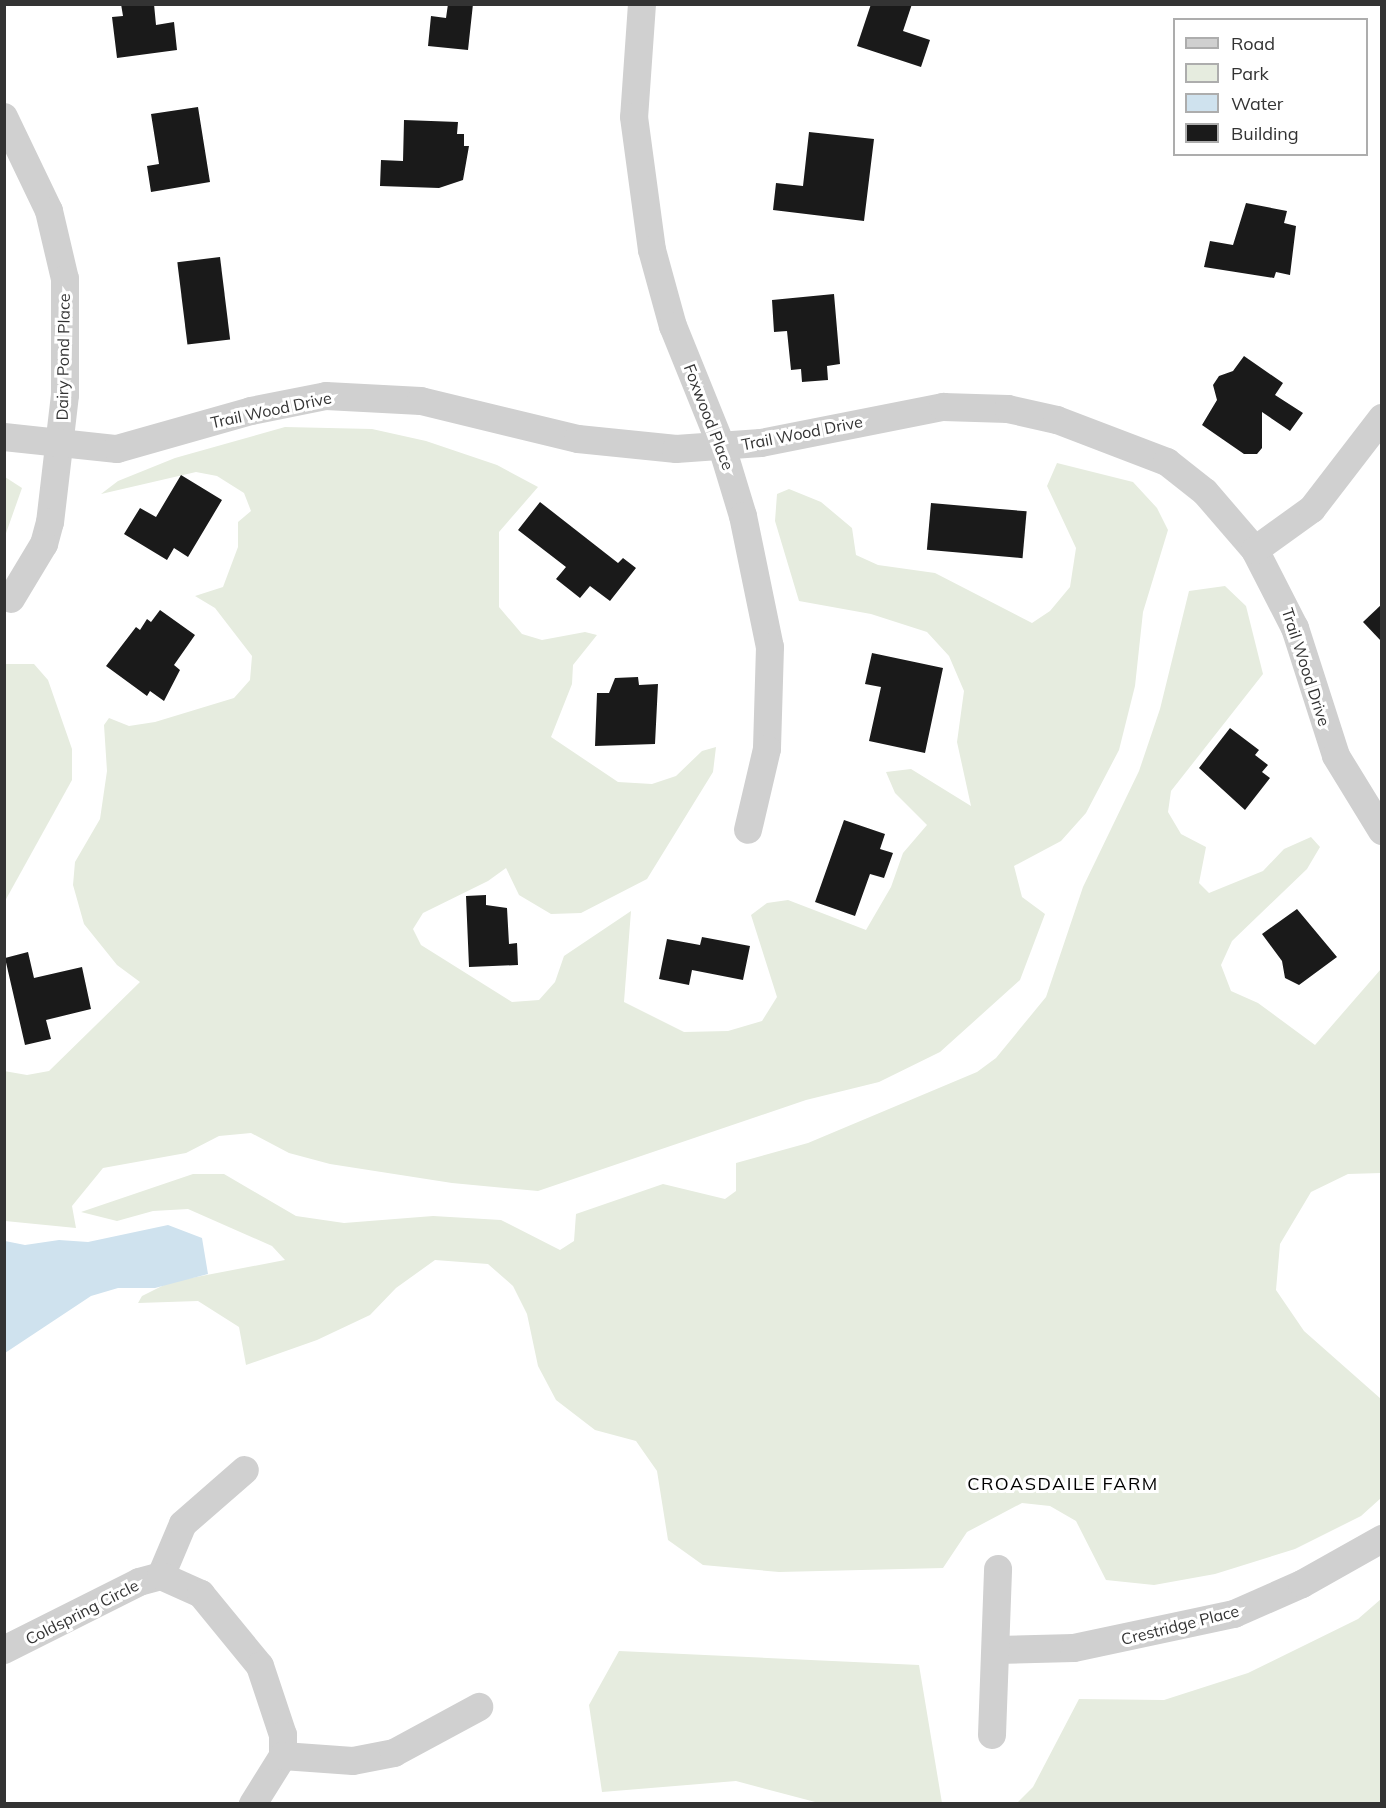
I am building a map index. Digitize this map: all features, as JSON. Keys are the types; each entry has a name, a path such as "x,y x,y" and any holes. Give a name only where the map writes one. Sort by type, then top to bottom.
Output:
{"street":[{"name":"Foxwood Place","path":"642,4 634,117 652,249 673,326 722,447 743,516 770,647 767,749 748,830"},
{"name":"Dairy Pond Place","path":"4,117 49,211 64,259 61,445 44,544 11,599"},
{"name":"Trail Wood Drive","path":"4,437 61,445 117,449 251,411 326,396 422,401 507,424 626,446 722,447 943,407 1008,409 1105,435 1167,462 1205,492 1255,550 1295,628 1336,756 1382,831"},
{"path":"1255,550 1312,509 1382,418"},
{"path":"161,1576 183,1524 245,1470"},
{"name":"Crestridge Place","path":"997,1650 1074,1648 1234,1614 1302,1584 1382,1539"},
{"path":"992,1735 997,1650 998,1569"},
{"name":"Coldspring Circle","path":"4,1650 139,1582 161,1576 201,1594 260,1666 283,1735 283,1756"},
{"path":"253,1803 283,1756 353,1761 394,1753 479,1707"}],"green space":[{"path":"285,427 372,429 426,441 497,465 538,487 499,532 499,607 522,634 542,640 585,632 597,635 573,665 572,684 551,737 618,782 652,784 676,776 702,751 716,747 713,772 647,879 581,913 551,914 519,895 506,868 488,881 423,913 413,929 421,945 512,1002 539,1000 555,982 564,956 631,911 624,1002 684,1032 728,1031 762,1021 777,997 751,915 767,903 788,900 866,930 891,887 903,853 927,825 895,793 886,772 911,769 971,806 957,742 964,691 949,656 927,632 871,614 799,601 775,521 777,494 789,489 821,502 852,528 856,555 878,565 935,573 1032,623 1050,611 1070,587 1076,548 1047,486 1057,463 1133,482 1157,508 1168,530 1143,612 1135,686 1119,750 1086,813 1061,841 1014,866 1022,897 1045,914 1020,980 940,1052 879,1082 806,1100 538,1191 452,1183 330,1164 289,1153 251,1133 219,1136 186,1153 103,1168 72,1206 76,1228 5,1221 4,1071 27,1075 49,1071 140,982 117,965 84,924 73,885 75,862 100,819 107,771 104,725 109,718 129,726 155,722 234,698 250,680 252,656 215,608 195,596 223,587 238,547 238,522 251,511 244,493 217,476 196,472 101,494 118,481 175,458"},
{"path":"5,477 22,488 5,536"},
{"path":"1225,586 1246,606 1263,674 1171,791 1168,812 1181,834 1206,847 1199,883 1209,893 1263,871 1284,849 1311,837 1320,847 1307,869 1232,941 1221,965 1231,991 1258,1003 1315,1045 1381,969 1381,1173 1348,1174 1311,1192 1280,1244 1276,1290 1304,1331 1381,1399 1381,1498 1361,1516 1295,1549 1215,1574 1154,1585 1106,1580 1076,1521 1050,1506 1022,1503 967,1532 943,1568 779,1572 703,1565 668,1540 657,1471 636,1441 595,1430 556,1400 538,1366 527,1314 513,1286 488,1264 435,1260 396,1288 370,1315 317,1340 246,1365 239,1327 198,1301 138,1303 142,1296 170,1282 285,1260 272,1246 188,1209 153,1211 117,1221 81,1212 193,1174 224,1174 296,1216 344,1223 433,1216 501,1220 560,1250 574,1241 576,1214 663,1184 725,1199 736,1191 736,1163 808,1143 977,1072 996,1058 1046,997 1083,887 1139,771 1160,709 1189,591"},
{"path":"5,664 34,664 48,680 72,749 72,780 5,901"},
{"path":"1381,1599 1381,1803 1017,1803 1033,1787 1079,1699 1164,1700 1248,1673 1358,1619"},
{"path":"619,1651 919,1665 942,1803 819,1803 736,1781 602,1792 589,1705"}],"water":[{"path":"168,1225 202,1238 208,1274 155,1288 118,1288 91,1296 5,1353 5,1241 25,1245 59,1240 88,1242"}],"building":[{"path":"121,4 154,4 156,25 174,22 177,50 117,58 112,17 123,16"},
{"path":"448,4 473,4 468,50 428,46 431,16 446,18"},
{"path":"871,4 912,4 903,31 930,40 921,67 857,46"},
{"path":"198,107 210,182 151,192 147,166 159,164 151,114"},
{"path":"404,120 458,122 457,134 464,134 464,146 469,146 463,180 439,188 380,186 381,160 403,161"},
{"path":"809,132 874,139 864,221 773,210 776,183 803,186"},
{"path":"1246,203 1287,211 1284,223 1296,226 1290,275 1276,272 1274,278 1204,267 1210,241 1233,245"},
{"path":"220,257 230,339 187,345 177,262"},
{"path":"834,294 840,364 827,366 828,380 802,382 801,369 791,370 787,331 774,332 772,300"},
{"path":"1244,356 1283,383 1275,395 1303,413 1290,431 1262,412 1262,448 1257,454 1244,454 1202,425 1217,400 1213,385 1219,376 1233,371"},
{"path":"181,475 222,500 188,557 174,548 167,560 124,534 140,508 156,517"},
{"path":"540,502 618,563 623,558 636,568 610,601 590,586 580,598 556,579 566,567 518,530"},
{"path":"931,503 1027,511 1023,558 927,550"},
{"path":"1382,604 1382,642 1363,622"},
{"path":"160,610 195,635 174,665 180,670 164,701 150,691 147,696 106,666 136,627 140,630 147,619 151,622"},
{"path":"872,653 943,668 925,753 869,741 881,687 865,684"},
{"path":"638,677 639,685 658,684 655,744 595,746 597,693 609,693 615,678"},
{"path":"1230,728 1259,750 1255,755 1268,765 1262,772 1270,778 1245,810 1199,768"},
{"path":"844,820 885,834 880,849 893,853 884,878 870,874 855,916 815,902"},
{"path":"486,895 486,905 507,908 509,944 517,943 518,965 469,967 466,896"},
{"path":"1297,909 1337,957 1299,985 1285,978 1282,961 1262,934"},
{"path":"702,937 750,946 743,980 692,970 689,985 659,979 667,939 700,945"},
{"path":"28,952 34,978 82,967 91,1009 46,1020 51,1039 25,1045 5,958"}],"district":[{"name":"CROASDAILE FARM","path":"1063,1484"}]}
